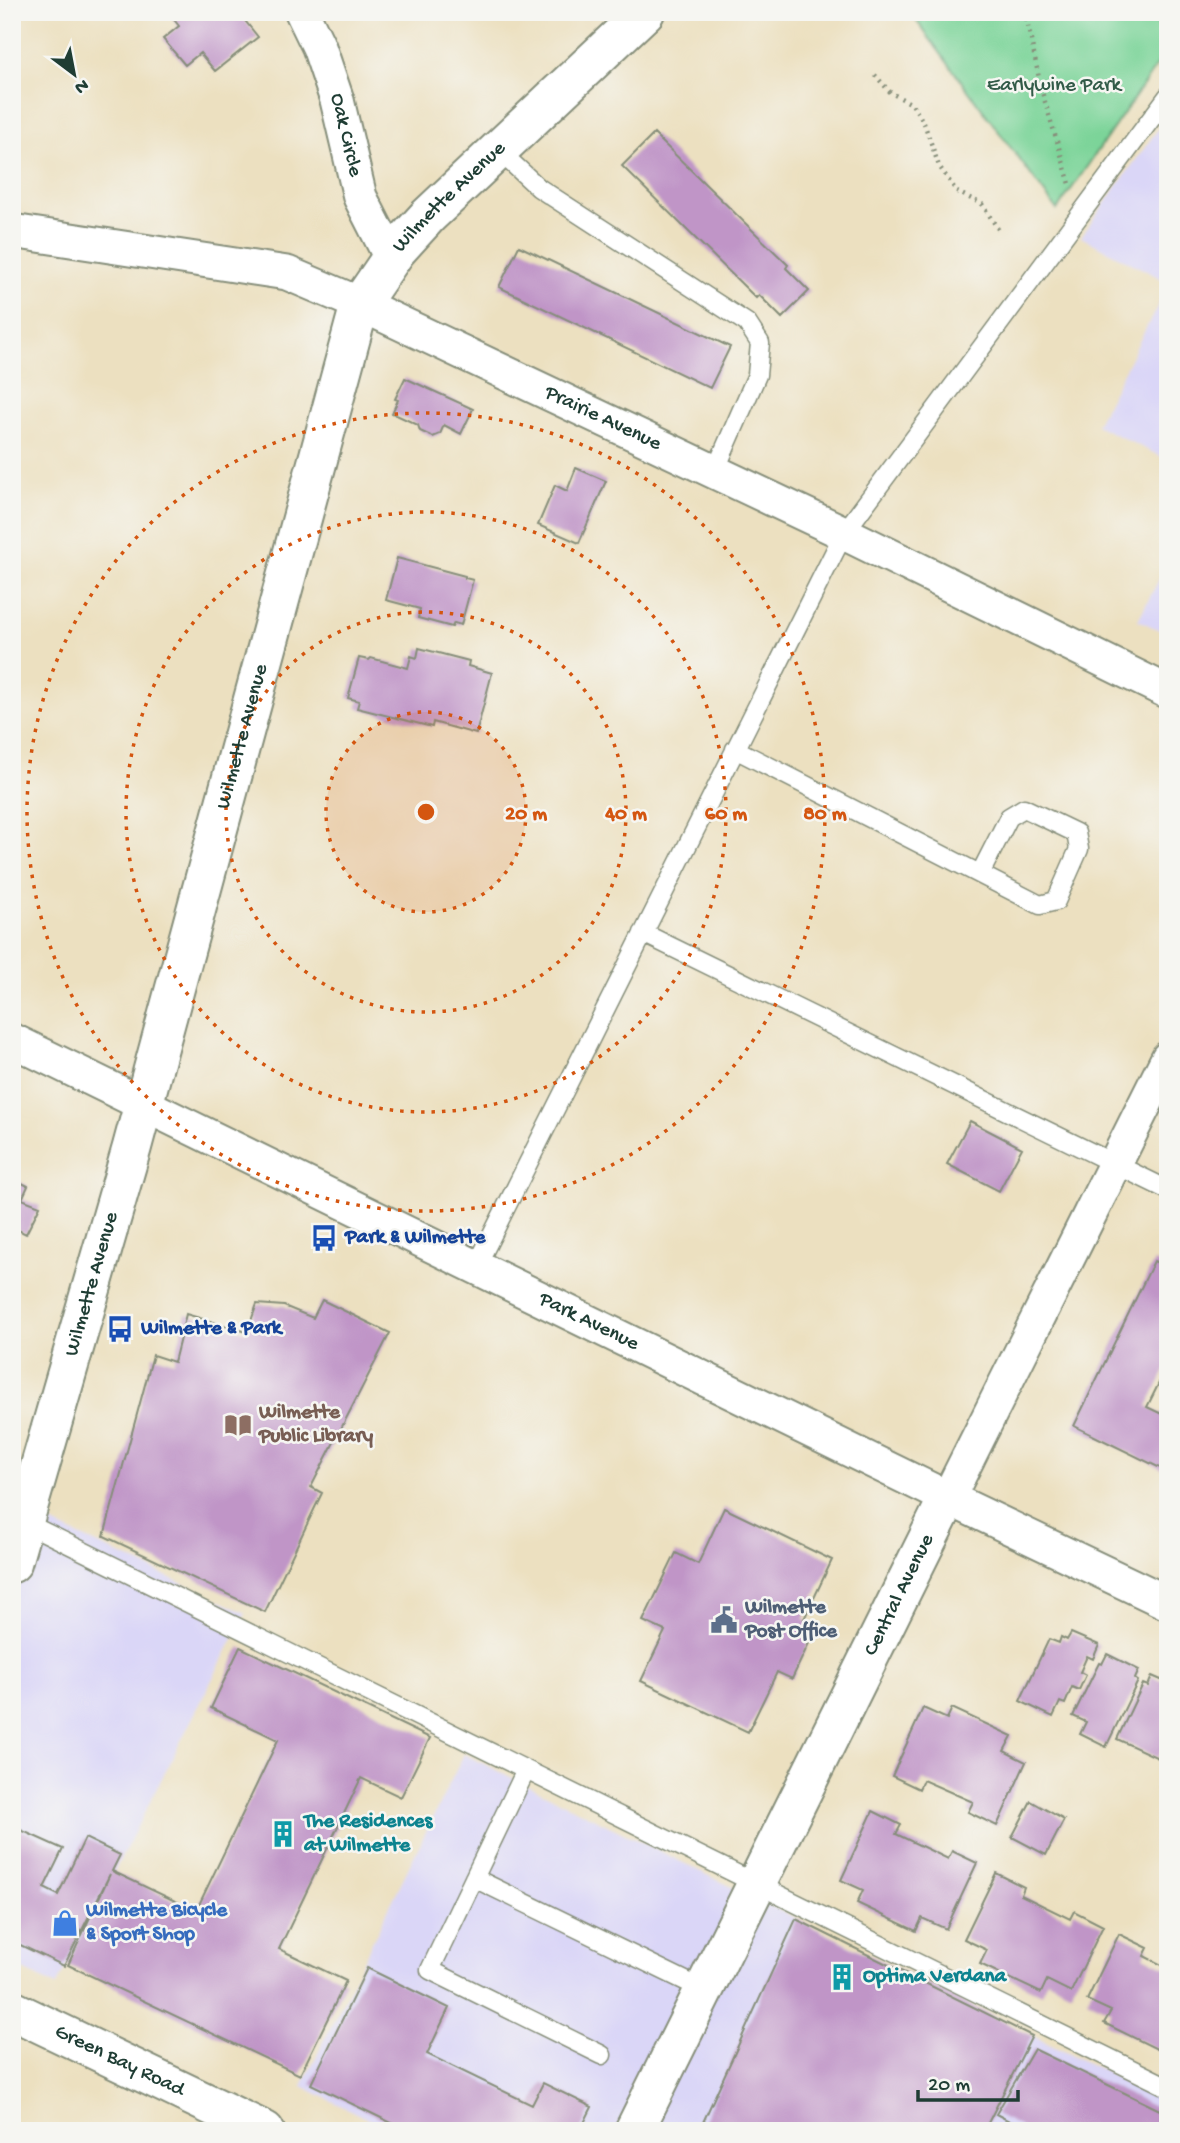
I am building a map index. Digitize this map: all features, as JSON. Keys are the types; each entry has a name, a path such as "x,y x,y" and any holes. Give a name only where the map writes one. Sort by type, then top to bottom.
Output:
{"street":[{"name":"Oak Circle","path":"302,12 319,47 337,100 360,197 391,258"},
{"name":"Wilmette Avenue","path":"12,1563 143,1103 360,304 391,258 428,215 498,150 630,17"},
{"name":"Prairie Avenue","path":"12,231 287,273 360,304 715,471 1168,692"},
{"name":"Park Avenue","path":"12,1040 1168,1604"},
{"name":"Central Avenue","path":"634,2131 1168,1058"},
{"name":"Green Bay Road","path":"12,2010 265,2131"}],"lane":[{"path":"476,1267 844,533 1168,96"},
{"path":"498,150 539,188 747,323 761,343 757,376 715,471"},
{"path":"736,749 979,874 1040,905 1056,901 1079,849 1076,833 1024,808 1009,817 979,874"},
{"path":"643,933 1168,1190"},
{"path":"24,1522 1168,2087"},
{"path":"526,1770 430,1970 601,2054"},
{"path":"474,1878 704,1990"}],"path":[{"path":"1025,12 1042,92 1063,155 1074,203 1083,211"},
{"path":"876,75 891,93 912,104 924,123 939,166 957,191 982,204 999,229"}],"shaded area":[{"path":"1168,115 1168,282 1081,237"},
{"path":"1168,286 1168,460 1096,425"},
{"path":"1168,562 1168,634 1138,620"},
{"path":"12,1505 246,1613 56,1986 12,1964"},
{"path":"464,1754 1168,2103 1168,2131 392,2131 302,2086"}],"green space":[{"name":"Earlywine Park","path":"910,12 1150,12 1168,40 1168,49 1057,210"}],"building":[{"path":"168,12 238,12 258,37 215,71 200,53 185,65 163,39 179,26"},
{"path":"654,134 788,265 786,268 809,291 782,318 759,295 756,298 622,166"},
{"path":"519,246 730,347 710,388 499,287"},
{"path":"405,378 473,409 461,434 444,425 440,434 433,437 420,431 418,425 392,413"},
{"path":"576,468 606,481 579,543 538,525 555,485 567,491"},
{"path":"397,558 473,580 461,625 454,623 452,627 418,618 420,609 386,600"},
{"path":"419,648 469,661 468,666 492,673 476,734 433,722 432,727 357,708 359,701 348,698 359,658 371,658 408,668 411,656 417,658"},
{"path":"970,1121 1022,1148 999,1191 947,1164"},
{"path":"12,1178 28,1186 22,1199 40,1206 26,1234 12,1227"},
{"path":"1154,1261 1168,1268 1168,1365 1147,1407 1168,1417 1168,1458 1162,1469 1074,1426"},
{"name":"Wilmette Public Library","path":"322,1300 390,1333 311,1487 322,1493 265,1612 104,1536 153,1355 174,1362 186,1314 247,1332 257,1304 284,1306 313,1318"},
{"name":"Wilmette Post Office","path":"724,1508 832,1560 804,1619 817,1626 792,1679 777,1672 748,1732 641,1681 665,1631 643,1621 676,1553 698,1564"},
{"path":"1071,1633 1099,1645 1093,1659 1087,1656 1080,1672 1086,1675 1079,1690 1072,1687 1065,1704 1060,1702 1053,1717 1020,1701 1049,1639 1059,1643 1061,1637 1067,1640"},
{"name":"The Residences at Wilmette","path":"240,1647 430,1738 401,1797 361,1778 279,1949 346,1981 300,2075 68,1965 110,1874 64,1966 12,1941 12,1826 63,1849 44,1888 58,1895 85,1838 120,1855 112,1871 196,1911 278,1740 211,1708"},
{"path":"1107,1654 1139,1670 1135,1679 1138,1681 1106,1747 1080,1734 1086,1722 1073,1716 1099,1663 1102,1664"},
{"path":"1152,1676 1168,1683 1168,1737 1158,1758 1117,1739 1143,1684 1148,1686"},
{"path":"923,1708 947,1719 952,1708 1012,1736 1004,1751 1026,1762 997,1826 968,1812 973,1802 923,1780 919,1789 892,1776"},
{"path":"1168,1751 1168,1792 1159,1787 1165,1775 1161,1773"},
{"path":"1031,1801 1064,1820 1046,1855 1012,1837"},
{"path":"873,1811 901,1825 896,1834 948,1859 952,1851 977,1863 946,1929 922,1918 916,1931 857,1903 863,1890 841,1880"},
{"path":"996,1873 1024,1887 1021,1895 1070,1919 1074,1911 1103,1926 1071,1992 1047,1980 1041,1993 980,1964 987,1950 964,1939"},
{"name":"Optima Verdana","path":"796,1919 1032,2036 984,2131 699,2131"},
{"path":"1119,1934 1148,1948 1144,1956 1168,1968 1168,2048 1165,2053 1104,2023 1111,2011 1087,2000"},
{"path":"367,1968 449,2008 427,2054 532,2105 543,2083 592,2107 580,2131 408,2131 311,2084"},
{"path":"1034,2049 1168,2114 1168,2131 1028,2131 996,2114"}],"place":[{"name":"Park & Wilmette","path":"324,1238"},
{"name":"Wilmette & Park","path":"120,1329"},
{"name":"Wilmette Public Library","path":"238,1425"},
{"name":"Wilmette Post Office","path":"724,1620"},
{"name":"The Residences at Wilmette","path":"283,1834"},
{"name":"Wilmette Bicycle & Sport Shop","path":"65,1923"},
{"name":"Optima Verdana","path":"842,1977"}]}
